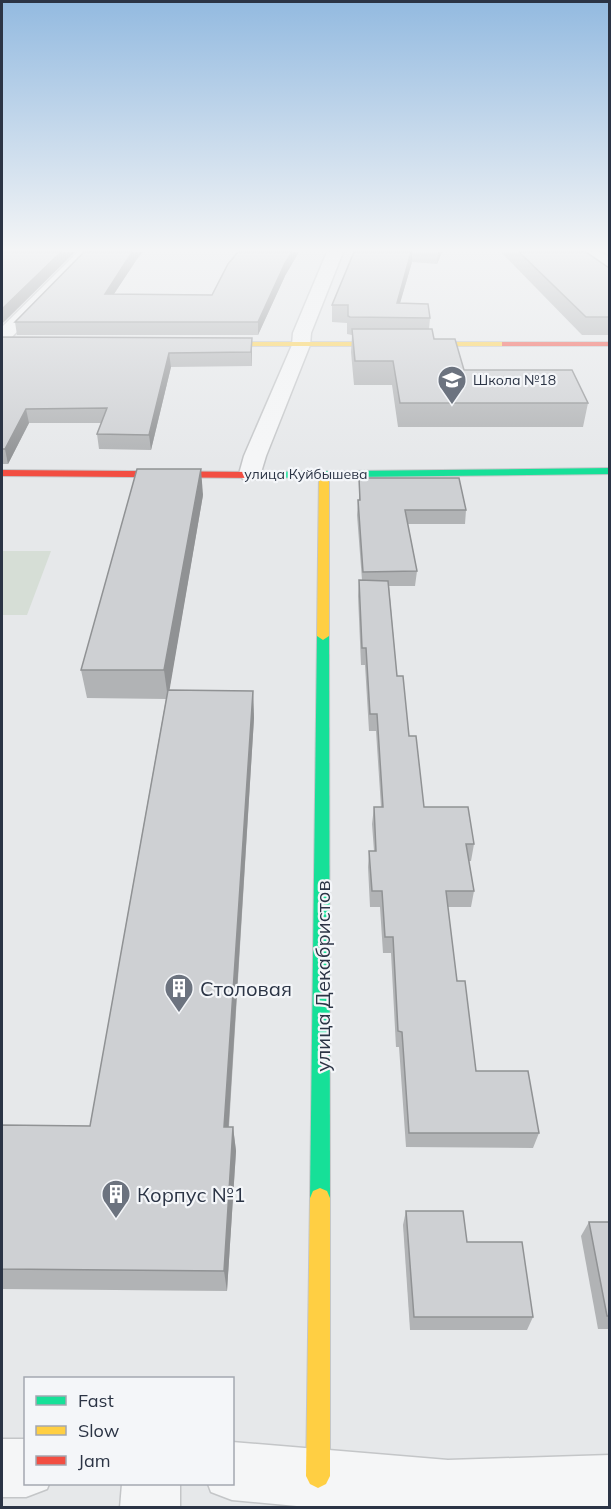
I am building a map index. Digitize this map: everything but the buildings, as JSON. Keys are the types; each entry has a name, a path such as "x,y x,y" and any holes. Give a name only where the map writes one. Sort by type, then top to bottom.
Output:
{"street":[{"path":"6,341 23,322"},
{"path":"251,474 255,456 301,345 306,322"},
{"path":"193,344 609,344"},
{"name":"улица Куйбышева","path":"2,473 324,475 609,471"},
{"name":"улица Декабристов","path":"318,1476 324,475"},
{"path":"2,1468 24,1468"},
{"path":"234,1471 318,1476 448,1489 609,1484"},
{"path":"150,1508 151,1485"}],"shaded area":[{"path":"2,551 51,551 27,615 2,615"}],"traffic: fast":[{"path":"259,475 610,471"},
{"path":"320,1198 323,636"}],"traffic: slow":[{"path":"207,344 505,344"},
{"path":"323,636 324,475"},
{"path":"318,1476 320,1198"}],"traffic: jam":[{"path":"505,344 610,344"},
{"path":"2,473 259,475"}],"place":[{"name":"Школа №18","path":"452,406"},
{"name":"Столовая","path":"179,1014"},
{"name":"Корпус №1","path":"116,1220"}]}
